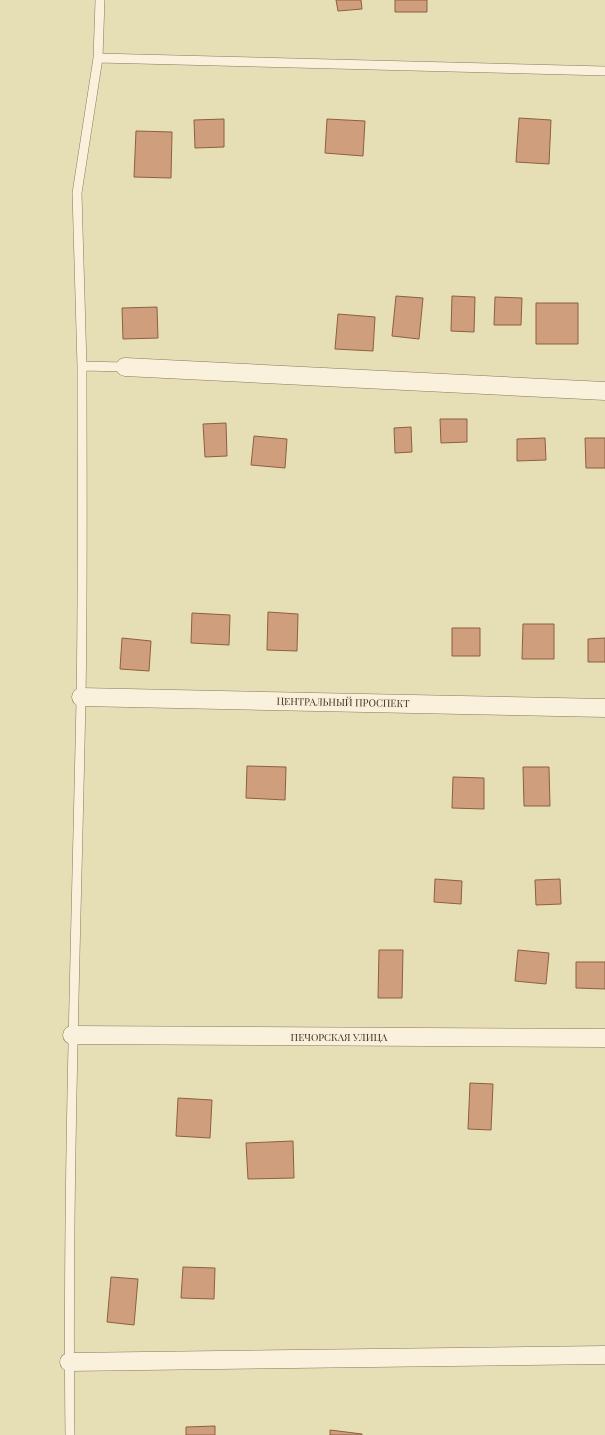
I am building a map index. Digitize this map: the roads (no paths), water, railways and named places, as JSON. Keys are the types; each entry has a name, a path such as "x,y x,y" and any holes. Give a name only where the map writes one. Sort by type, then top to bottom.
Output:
{"street":[{"path":"125,367 605,391"},
{"name":"ЦЕНТРАЛЬНЫЙ ПРОСПЕКТ","path":"81,697 605,708"},
{"name":"ПЕЧОРСКАЯ УЛИЦА","path":"72,1035 605,1038"},
{"path":"69,1362 605,1355"}],"lane":[{"path":"70,1435 69,1362 72,1035 81,697 82,366 77,193 98,58 100,0"},
{"path":"98,58 605,71"},
{"path":"82,366 125,367"}]}
